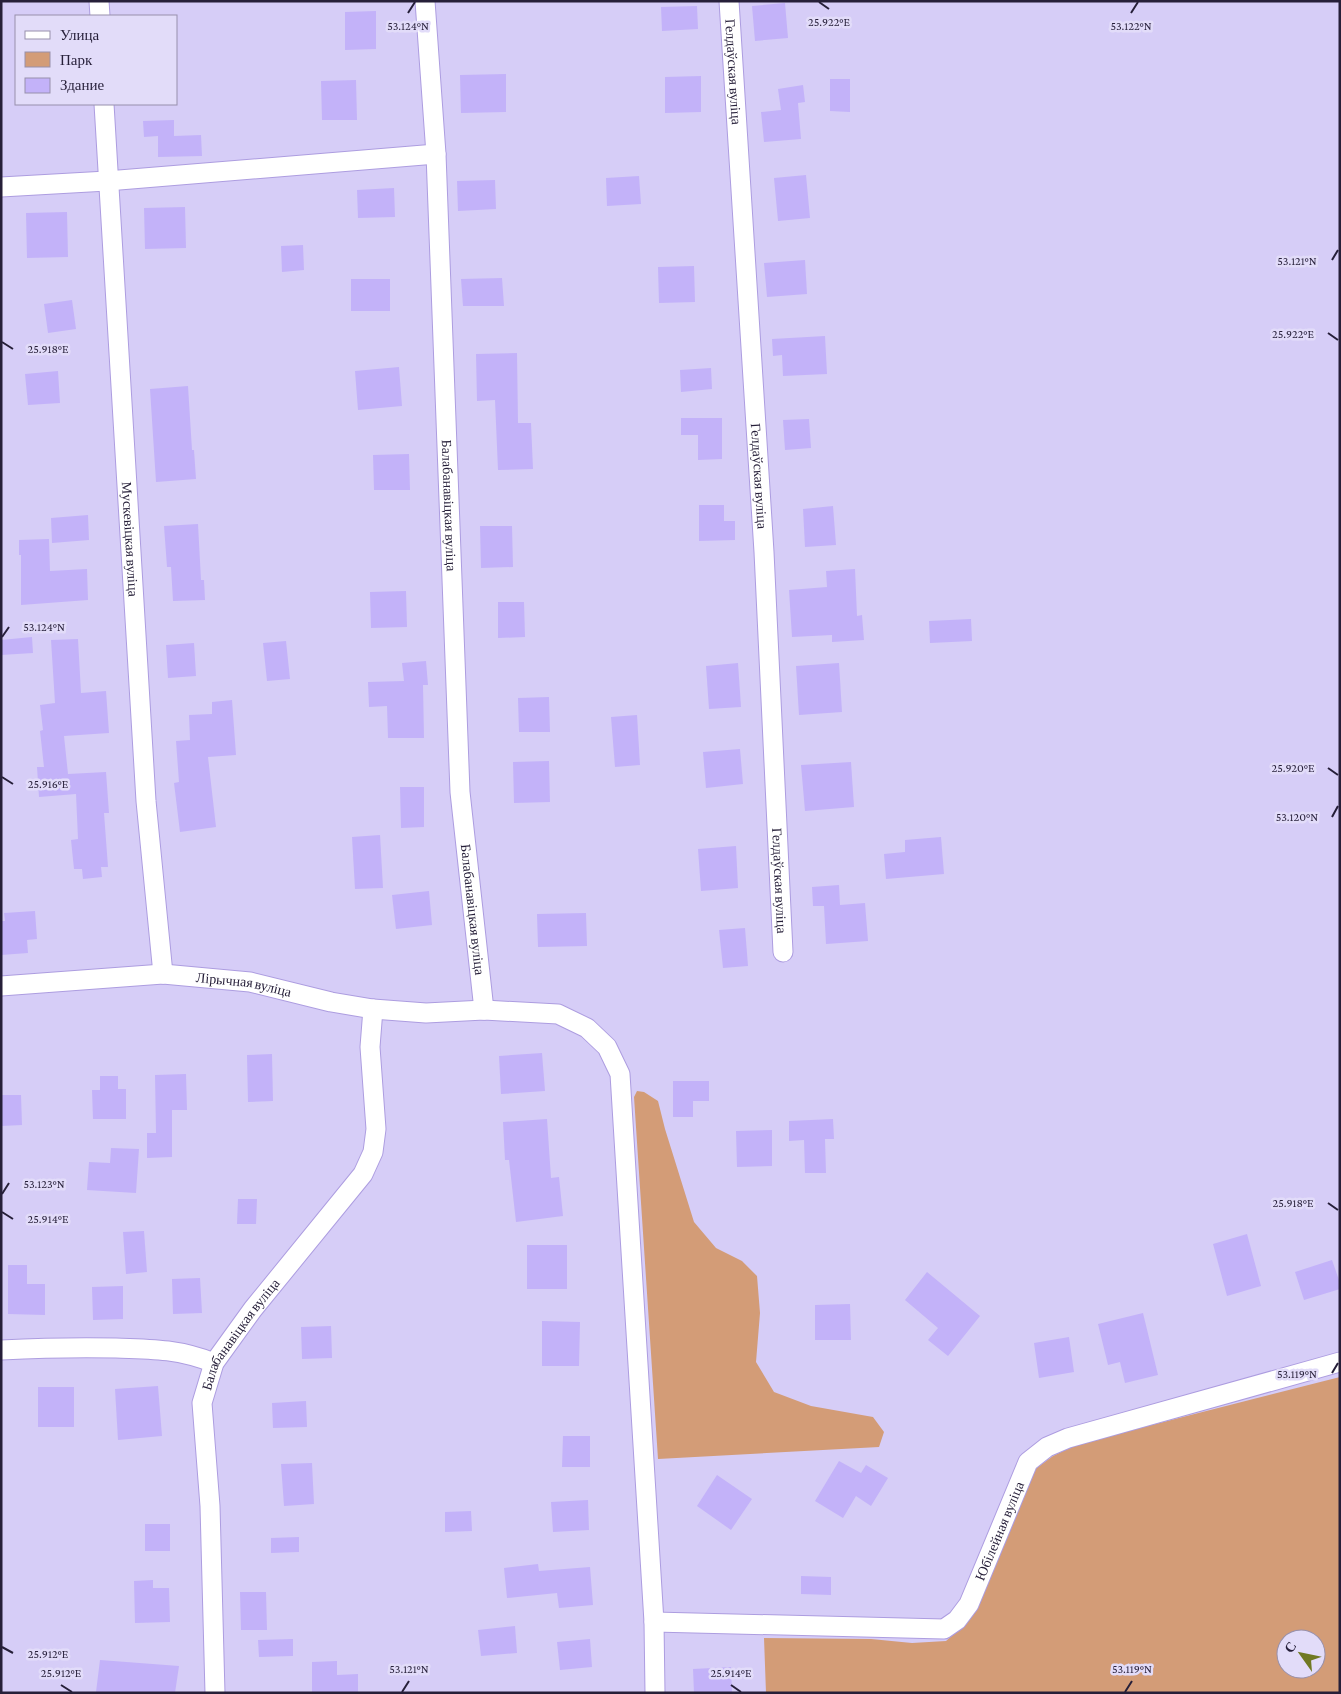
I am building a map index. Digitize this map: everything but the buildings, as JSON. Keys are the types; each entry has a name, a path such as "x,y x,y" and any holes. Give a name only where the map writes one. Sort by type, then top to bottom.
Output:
{"street":[{"path":"99,1 100,15"},
{"name":"Балабанавіцкая вуліца","path":"425,1 436,154 460,792 484,1010"},
{"name":"Гелдаўская вуліца","path":"729,1 764,552 783,952"},
{"name":"Мускевіцкая вуліца","path":"104,105 146,801 163,974"},
{"path":"1,187 108,181 436,154"},
{"name":"Лірычная вуліца","path":"1,986 163,974 250,982 331,1002 373,1009 426,1013 484,1010 558,1014 587,1028 607,1048 620,1074 654,1622 655,1693"},
{"name":"Балабанавіцкая вуліца","path":"215,1693 210,1506 202,1403 214,1362 252,1309 363,1174 373,1152 376,1129 370,1047 373,1009"},
{"path":"1,1350 66,1346 159,1349 193,1354 214,1362"},
{"name":"Юбілейная вуліца","path":"654,1622 944,1629 957,1620 969,1604 1028,1462 1047,1447 1068,1438 1340,1362"}],"green space":[{"path":"637,1091 644,1092 658,1101 694,1222 716,1248 742,1261 757,1276 760,1313 756,1362 774,1392 811,1406 873,1417 884,1432 879,1447 658,1459 634,1097"},
{"path":"1340,1377 1340,1693 766,1693 764,1638 871,1639 912,1643 946,1641 965,1624 977,1603 1034,1470 1053,1456 1077,1444"}]}
